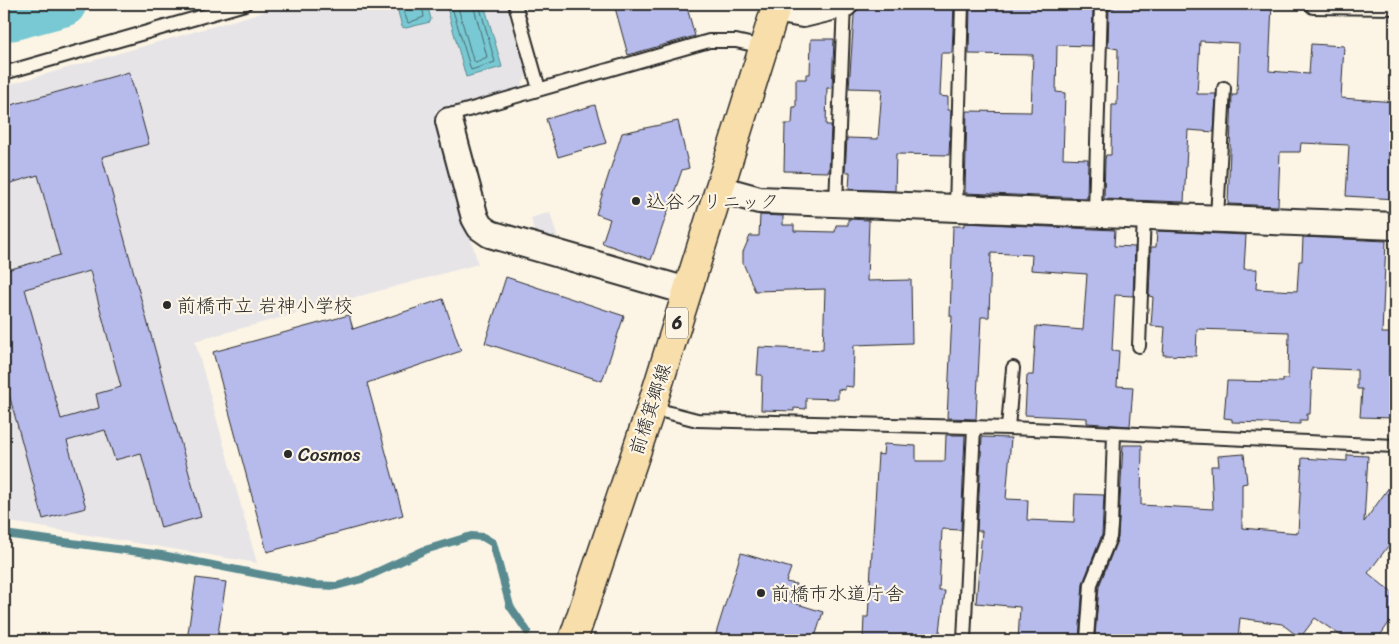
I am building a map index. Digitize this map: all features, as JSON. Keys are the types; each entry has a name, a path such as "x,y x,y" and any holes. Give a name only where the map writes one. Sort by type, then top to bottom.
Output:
{"main road":[{"name":"前橋箕郷線","path":"573,640 651,408 776,7"}],"street":[{"path":"776,7 803,14 844,4"},
{"path":"449,121 475,218 480,227 490,234 687,291"},
{"path":"719,189 759,200 1395,226"}],"lane":[{"path":"4,73 245,4"},
{"path":"515,4 539,89"},
{"path":"836,203 844,4"},
{"path":"956,208 962,4"},
{"path":"1095,213 1101,4"},
{"path":"1313,7 1395,8"},
{"path":"449,121 454,114 709,41 736,41 763,47"},
{"path":"1217,218 1224,88"},
{"path":"1139,346 1144,216"},
{"path":"1008,428 1013,368"},
{"path":"651,408 697,420 1008,428 1395,446"},
{"path":"964,640 974,427"},
{"path":"1088,639 1091,584 1110,537 1114,434"}],"shaded area":[{"name":"前橋市立 岩神小学校","path":"291,4 506,4 527,76 519,89 435,111 478,264 195,341 257,563 4,521 4,86"},
{"path":"550,212 560,246 539,252 531,218"}],"water":[{"path":"396,4 427,4 430,22 406,28 402,27"},
{"path":"446,4 484,4 502,67 466,77"}],"building":[{"path":"614,4 686,4 695,36 628,55"},
{"path":"875,4 954,4 952,53 941,53 939,96 948,97 948,110 951,110 949,155 896,154 895,191 849,189 850,172 845,172 847,138 878,139 882,89 849,88 854,15 858,9 875,7"},
{"path":"970,4 1057,4 1057,6 1093,7 1092,46 1057,45 1056,92 1065,93 1063,158 1088,159 1087,198 965,193 967,111 1031,112 1033,55 969,54"},
{"path":"1114,4 1272,4 1269,71 1309,74 1311,44 1344,46 1341,98 1395,102 1395,199 1346,196 1349,145 1301,143 1300,152 1280,152 1278,206 1228,204 1232,95 1237,95 1239,43 1200,41 1197,94 1216,94 1214,132 1188,130 1184,202 1104,199 1105,159 1106,155 1111,155 1112,105 1117,105 1118,49 1108,47 1109,8 1114,8"},
{"path":"811,39 834,39 832,88 827,88 826,125 831,125 829,172 784,171 785,124 792,124 793,107 796,107 796,79 806,79 806,74 810,74"},
{"path":"129,72 149,144 102,157 201,517 161,528 141,453 115,460 105,430 67,441 86,508 43,519 4,376 4,271 60,255 38,175 4,185 4,107","holes":["90,271 121,387 96,394 99,408 61,419 25,289"]},
{"path":"595,105 606,143 558,157 546,119"},
{"path":"678,121 689,168 682,170 651,260 602,243 610,219 596,214 622,133"},
{"path":"760,215 783,216 783,225 794,225 794,231 835,232 836,225 848,225 848,219 869,220 867,281 911,280 912,343 854,345 853,387 845,386 845,390 838,389 838,399 806,398 806,409 794,408 794,411 761,410 762,375 757,375 759,347 823,350 825,289 755,291 743,263 743,252 750,236 759,236"},
{"path":"964,223 1115,230 1114,246 1135,247 1133,296 1115,295 1112,350 1119,351 1117,386 1133,387 1130,426 1087,423 1087,418 1025,415 1027,375 1033,375 1036,326 1083,330 1087,274 1031,270 1032,255 991,253 989,317 981,317 976,419 947,418 952,316 950,316 953,226 964,226"},
{"path":"1157,231 1246,235 1244,269 1257,269 1256,289 1297,291 1299,261 1302,261 1303,237 1386,241 1382,333 1390,333 1389,372 1395,372 1395,403 1392,403 1392,418 1360,417 1362,389 1357,389 1357,370 1312,368 1310,414 1307,414 1307,420 1300,420 1300,424 1232,422 1232,419 1224,418 1227,381 1283,382 1283,379 1288,379 1289,332 1197,329 1196,356 1163,355 1165,327 1151,326 1153,297 1149,296 1151,247 1156,247"},
{"path":"506,277 624,316 602,381 485,343"},
{"path":"443,299 461,351 367,383 403,515 267,552 213,352 349,315 353,329"},
{"path":"946,435 965,435 961,530 942,529 939,591 945,591 939,640 863,640 864,617 868,617 878,454 883,455 884,444 916,446 916,461 945,461"},
{"path":"982,437 1011,438 1006,499 1028,500 1027,520 1074,522 1075,494 1104,495 1102,535 1083,583 1079,640 1018,640 1020,607 976,603 982,531 977,531"},
{"path":"1123,445 1142,445 1141,505 1213,509 1211,466 1219,466 1218,456 1244,454 1247,483 1242,484 1242,528 1298,533 1302,458 1347,461 1347,455 1368,456 1364,522 1395,479 1395,537 1368,573 1395,595 1395,614 1377,640 1347,640 1315,618 1300,638 1282,624 1240,618 1238,640 1199,637 1199,640 1095,637 1099,586 1118,538"},
{"name":"前橋市水道庁舎","path":"741,553 791,568 786,582 796,584 791,602 823,612 814,640 714,640"},
{"path":"196,578 226,582 217,640 187,640"}],"waterway":[{"path":"4,17 12,18 64,4"},
{"path":"4,534 162,555 314,585 336,586 362,579 425,550 471,536 483,537 493,543 510,606 527,631"}],"place":[{"name":"込谷クリニック","path":"636,201"},
{"name":"前橋市立 岩神小学校","path":"167,305"},
{"name":"Cosmos","path":"288,454"},
{"name":"前橋市水道庁舎","path":"761,593"}]}
